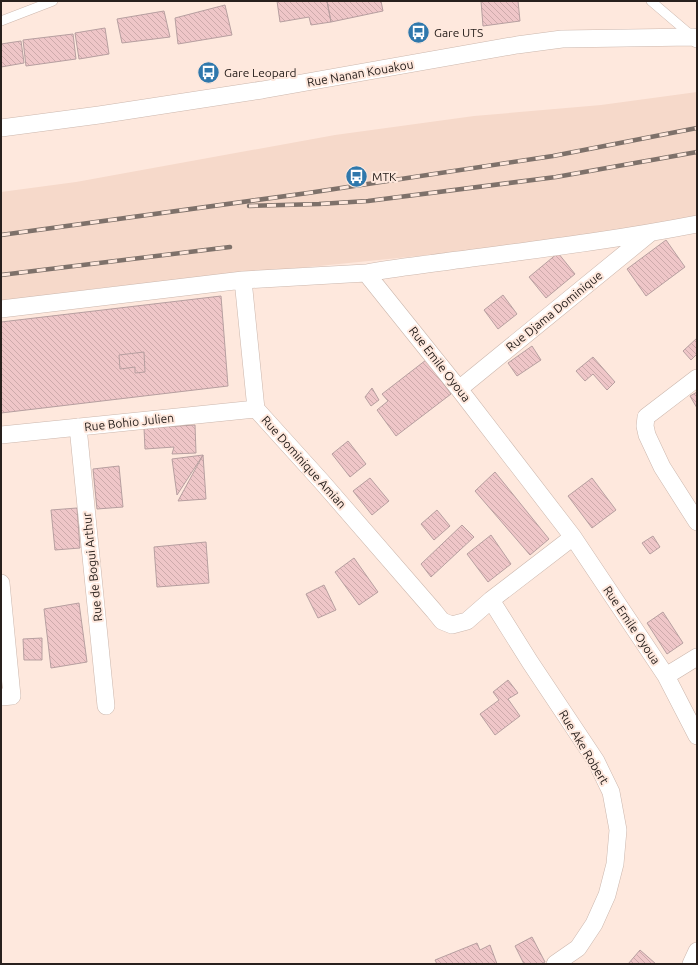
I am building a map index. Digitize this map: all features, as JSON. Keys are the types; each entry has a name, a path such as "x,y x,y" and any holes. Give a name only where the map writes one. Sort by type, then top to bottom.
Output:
{"street":[{"name":"Rue Nanan Kouakou","path":"1,128 99,115 262,90 525,44 562,39 695,38"},
{"path":"1,309 243,280 366,273 649,233 697,224"},
{"name":"Rue Djama Dominique","path":"459,389 649,233"},
{"name":"Rue Emile Oyoua","path":"366,273 459,389 573,537 666,676 697,736"},
{"name":"Rue Dominique Amian","path":"243,280 256,409 327,488 442,621 452,625 467,621 491,600 573,537"},
{"path":"697,378 646,417 645,426 646,435 662,467 697,522"},
{"name":"Rue Bohio Julien","path":"1,435 256,409"},
{"name":"Rue de Bogui Arthur","path":"78,427 106,706"},
{"path":"1,583 12,696 1,697"},
{"name":"Rue Ake Robert","path":"491,600 530,662 596,761 611,792 618,830 615,864 606,896 594,924 578,948 555,964"},
{"path":"666,676 697,657"},
{"path":"691,964 697,951"}],"lane":[{"path":"1,22 53,1"},
{"path":"651,1 695,38"}],"shaded area":[{"path":"697,92 697,219 488,249 100,288 1,302 1,192 76,182 335,135 474,116 601,105"}],"building":[{"path":"277,1 327,1 331,22 311,25 309,17 280,22"},
{"path":"327,1 381,1 383,11 331,22"},
{"path":"481,1 518,1 520,21 483,26"},
{"path":"225,5 232,35 178,44 175,18"},
{"path":"164,11 170,37 122,43 117,19"},
{"path":"105,28 109,54 79,59 75,33"},
{"path":"73,34 76,59 26,66 23,40"},
{"path":"21,41 24,63 1,67 1,44"},
{"path":"666,240 685,267 646,296 627,269"},
{"path":"558,253 575,274 546,298 529,277"},
{"path":"503,295 517,314 498,329 484,310"},
{"path":"221,296 228,386 1,413 1,322"},
{"path":"697,338 697,354 691,360 683,351"},
{"path":"532,346 541,360 517,376 508,363"},
{"path":"144,352 145,372 135,373 135,367 120,369 119,355"},
{"path":"593,357 615,382 607,390 593,374 585,381 576,371"},
{"path":"426,360 451,394 396,436 377,410 388,401 382,394"},
{"path":"372,388 379,400 371,406 365,397"},
{"path":"697,392 697,408 690,396"},
{"path":"195,425 196,453 172,454 174,447 145,449 144,428"},
{"path":"348,441 366,464 350,477 332,454"},
{"path":"203,455 206,499 178,501"},
{"path":"203,455 177,495 172,459"},
{"path":"119,466 123,507 97,509 93,469"},
{"path":"495,472 549,539 530,555 475,491"},
{"path":"370,478 389,501 372,515 353,491"},
{"path":"592,478 616,510 592,528 568,496"},
{"path":"77,508 80,548 55,550 51,510"},
{"path":"437,510 450,526 434,540 421,524"},
{"path":"462,525 474,537 431,577 421,564"},
{"path":"491,535 511,564 488,582 467,554"},
{"path":"653,536 660,547 650,554 642,543"},
{"path":"206,542 209,583 157,587 154,547"},
{"path":"354,558 378,592 359,605 335,572"},
{"path":"324,585 336,610 318,618 306,594"},
{"path":"79,603 87,662 51,668 44,609"},
{"path":"663,612 683,643 667,654 647,623"},
{"path":"42,638 42,660 24,660 23,639"},
{"path":"508,680 518,693 508,699 520,716 495,735 480,714 499,700 493,692"},
{"path":"532,937 545,962 541,964 524,964 515,946"},
{"path":"477,943 480,950 490,945 497,964 437,964 435,960"},
{"path":"640,950 656,964 628,964"}],"railway":[{"path":"1,235 308,193 553,156 697,128"},
{"path":"249,206 368,201 556,177 697,152"},
{"path":"1,275 230,247"}],"place":[{"name":"Gare UTS","path":"419,32"},
{"name":"Gare Leopard","path":"208,72"},
{"name":"MTK","path":"356,176"}]}
